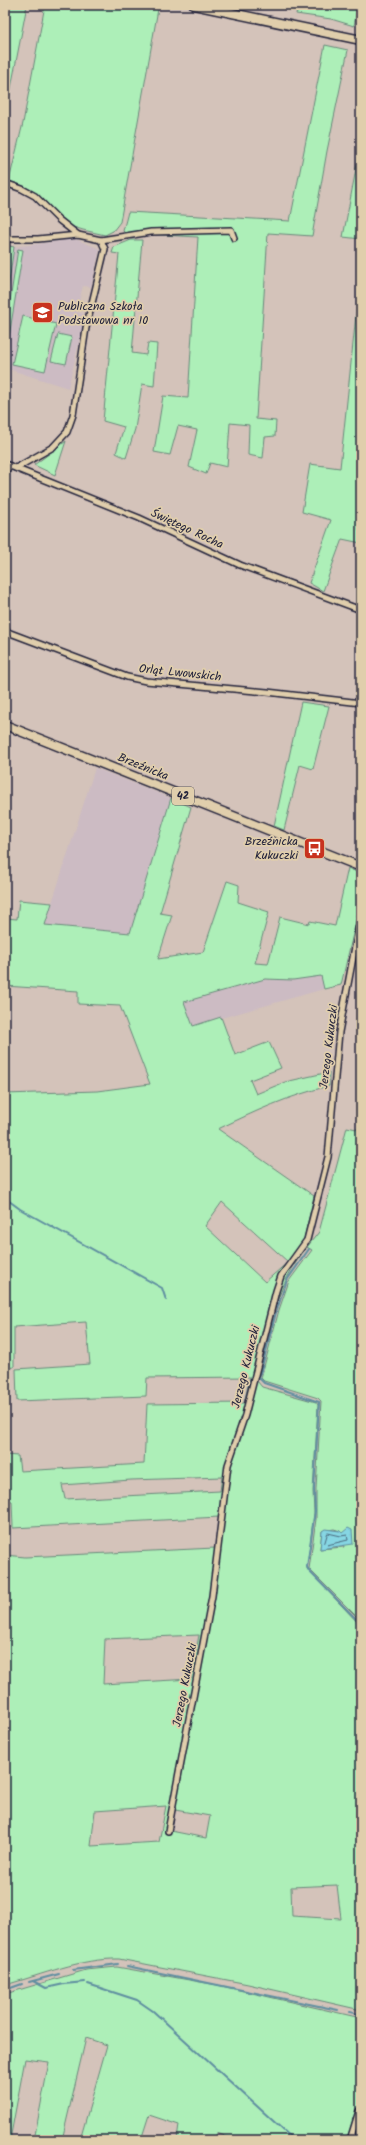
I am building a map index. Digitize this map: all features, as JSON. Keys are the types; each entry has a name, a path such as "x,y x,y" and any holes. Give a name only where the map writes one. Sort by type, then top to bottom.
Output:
{"main road":[{"path":"194,5 361,39"},
{"name":"Brzeźnicka","path":"5,725 361,867"}],"street":[{"path":"5,183 22,188 35,196 59,220 78,235"},
{"path":"5,239 38,239 78,235 101,240 168,230 231,230 234,238"},
{"path":"5,472 10,466 53,447 67,432 73,415 86,328 104,251 101,240"},
{"name":"Świętego Rocha","path":"10,466 139,518 240,565 361,610"},
{"name":"Orląt Lwowskich","path":"5,631 127,677 146,681 267,692 361,703"},
{"name":"Jerzego Kukuczki","path":"168,1831 212,1596 228,1465 245,1415 276,1291 281,1276 307,1240 328,1156 339,1032 361,916"},
{"path":"350,2140 359,2111"}],"shaded area":[{"name":"Publiczna Szkoła Podstawowa nr 10","path":"75,239 100,249 91,287 83,286 76,312 84,314 81,322 83,326 68,388 5,368 5,310 14,247"},
{"path":"95,768 171,798 130,933 45,925"},
{"path":"321,976 324,989 193,1026 184,1002 265,979 293,980"}],"green space":[{"path":"5,5 27,5 5,119"},
{"path":"45,5 142,5 158,9 120,222 113,231 105,235 70,226 34,192 24,186 9,181 23,123"},
{"path":"298,5 358,5 354,26 331,19 296,14"},
{"path":"325,45 348,50 327,151 312,236 268,233 256,419 276,421 275,436 265,437 263,458 248,455 249,425 230,423 227,467 210,463 206,474 189,467 197,430 178,426 170,455 154,452 163,396 188,398 198,237 125,233 123,231 128,212 290,221"},
{"path":"361,143 361,239 343,237"},
{"path":"131,240 142,240 132,353 146,355 148,343 157,344 154,386 142,384 135,429 126,458 116,453 124,427 103,421 119,254 112,253 114,247"},
{"path":"5,245 14,247 5,310"},
{"path":"18,249 23,250 5,362 5,333"},
{"path":"361,267 361,520 358,519 359,530 361,524 361,543 342,539 323,591 309,583 331,520 302,512 310,464 340,468"},
{"path":"23,316 56,324 45,371 12,364"},
{"path":"58,334 72,337 66,364 51,361"},
{"path":"66,441 55,475 34,465"},
{"path":"301,702 329,706 313,769 300,765 284,830 274,826"},
{"path":"171,798 191,807 160,913 172,915 158,959 203,952 227,881 239,885 238,902 269,912 255,963 268,964 280,917 309,924 310,921 335,926 348,868 361,874 361,900 341,985 324,989 321,976 293,980 265,979 184,1002 193,1026 221,1017 235,1055 269,1042 281,1068 250,1080 256,1094 285,1082 329,1072 329,1086 286,1099 218,1129 314,1196 303,1243 307,1247 287,1277 274,1309 257,1381 262,1387 316,1402 318,1405 313,1491 314,1513 307,1569 361,1626 361,2010 248,1984 119,1959 105,1959 76,1964 5,1985 5,1555 25,1557 215,1548 219,1517 13,1528 12,1501 5,1500 5,1455 18,1456 20,1471 144,1464 147,1404 244,1403 250,1377 147,1378 146,1396 17,1401 16,1369 90,1364 86,1322 14,1327 14,1367 5,1368 5,1094 97,1091 150,1084 120,1006 78,1004 78,991 5,986 5,918 17,919 19,900 52,903 45,925 130,933","holes":["222,1202 288,1262 265,1282 205,1226","222,1477 220,1491 65,1499 62,1485 131,1480","199,1635 191,1679 103,1684 105,1639","166,1806 159,1842 91,1846 95,1811","175,1810 210,1816 206,1838 171,1831","337,1885 341,1919 292,1916 291,1887"]},
{"path":"347,1127 361,1130 361,1621 309,1569 316,1519 316,1489 321,1401 318,1398 264,1381 261,1378 279,1310 289,1281 312,1250 307,1247 319,1232","holes":["334,1529 340,1531 344,1547 320,1549 322,1531"]},
{"path":"117,1967 217,1985 361,2018 361,2140 235,2140 217,2133 214,2140 177,2140 179,2125 149,2115 141,2140 80,2140 107,2045 86,2038 62,2140 34,2140 49,2062 25,2059 10,2140 5,2140 5,1994 86,1970"}],"water":[{"path":"348,1528 352,1530 353,1544 320,1549 322,1531 325,1529 340,1531 342,1533"}],"waterway":[{"path":"5,1198 20,1209 162,1288 166,1300"},
{"path":"309,1249 287,1280 276,1312 259,1378 264,1383 319,1402 314,1489 315,1511 307,1567 309,1571 361,1624"},
{"path":"73,1970 118,1964"},
{"path":"127,1966 338,2010"},
{"path":"29,1982 59,1974"},
{"path":"33,1981 46,1988 64,1984 85,1982"},
{"path":"5,1990 22,1984"},
{"path":"88,1984 137,2000 153,2011 294,2140"},
{"path":"350,2012 361,2015"}],"place":[{"name":"Publiczna Szkoła Podstawowa nr 10","path":"42,313"},
{"name":"Brzeźnicka Kukuczki","path":"314,848"}]}
